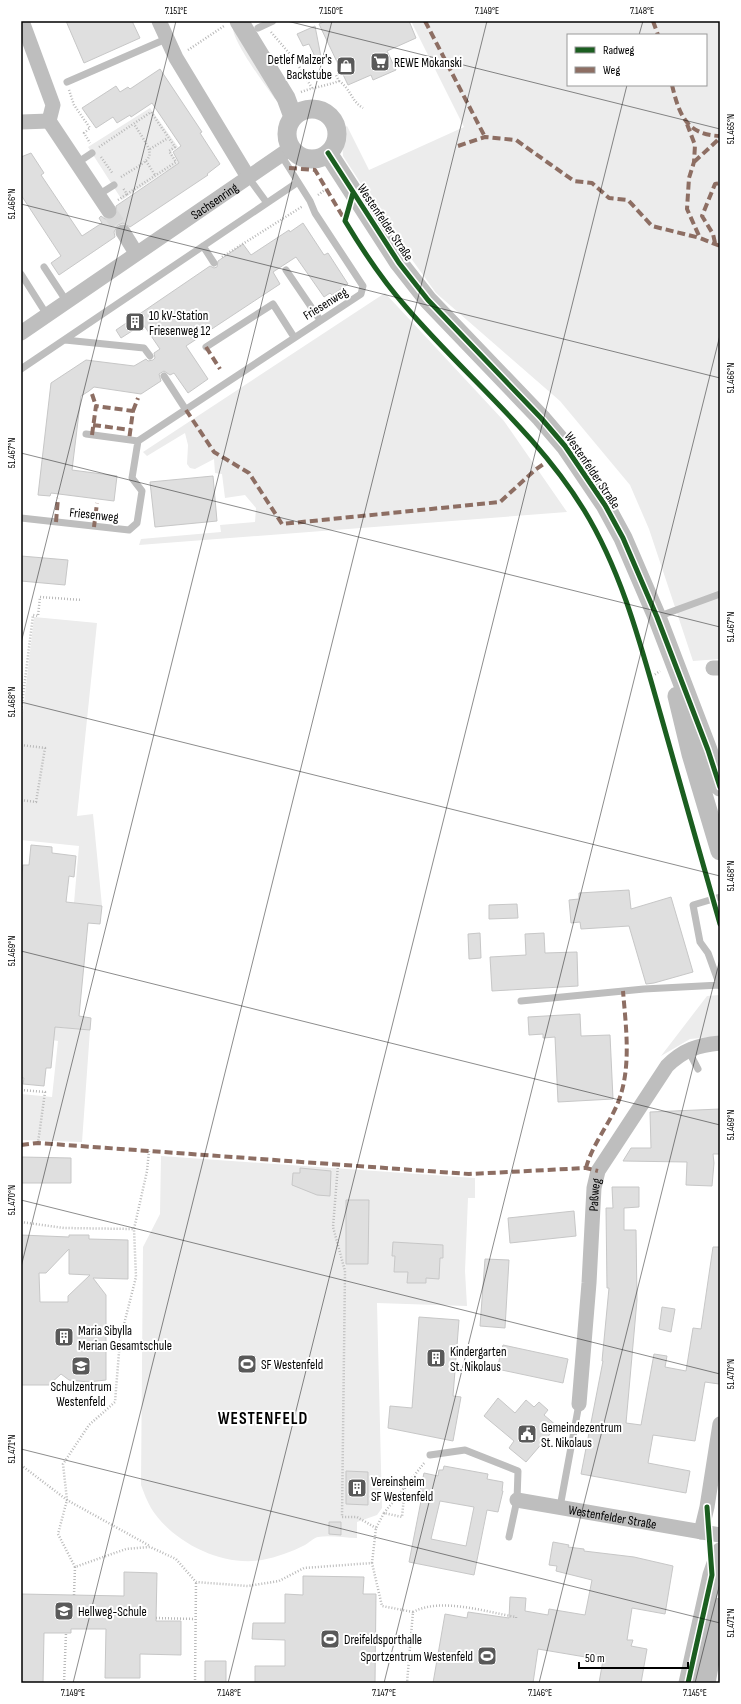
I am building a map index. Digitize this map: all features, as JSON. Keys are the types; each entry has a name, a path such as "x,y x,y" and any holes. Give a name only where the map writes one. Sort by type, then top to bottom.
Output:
{"street":[{"path":"22,21 53,105 49,121 108,211"},
{"path":"159,21 176,58 248,177"},
{"path":"233,23 286,98 302,102 322,111 334,121 337,136 335,143 328,153 314,159 286,152 287,132 302,102"},
{"path":"263,24 302,102"},
{"path":"21,122 49,121"},
{"name":"Sachsenring","path":"21,333 286,152"},
{"name":"Westenfelder Straße","path":"328,153 399,263 428,300 516,390 565,446 605,505 623,538 657,617 708,750 720,787"},
{"path":"123,232 136,253"},
{"name":"Westenfelder Straße","path":"657,617 691,754 720,852"},
{"name":"Paßweg","path":"579,1404 589,1283 594,1188 598,1171 667,1066 688,1050 700,1045 720,1043"},
{"path":"701,1532 707,1507 720,1424"},
{"name":"Westenfelder Straße","path":"517,1500 720,1534"},
{"path":"688,1683 712,1574 720,1552"},
{"path":"706,1683 720,1606"}],"lane":[{"path":"67,82 166,39"},
{"name":"Friesenweg","path":"21,518 129,530 137,523 142,491 132,478 138,441 361,294 363,286 315,213 298,182 286,152"},
{"path":"77,163 96,153"},
{"path":"248,177 266,203"},
{"path":"21,369 298,182"},
{"path":"98,195 117,184"},
{"path":"203,246 214,263"},
{"path":"44,267 67,302"},
{"path":"286,270 320,320"},
{"path":"21,274 48,315"},
{"path":"206,347 273,304 294,337"},
{"path":"65,340 144,348 150,356"},
{"path":"164,376 186,410"},
{"path":"86,434 138,441"},
{"path":"657,617 720,594"},
{"path":"522,1001 644,989 720,985 708,953 700,942 693,905 720,897"},
{"path":"688,1050 698,1069"},
{"path":"560,1507 579,1404"},
{"path":"430,1455 465,1450 518,1471 517,1500 509,1537"}],"path":[{"path":"176,58 233,23"},
{"path":"263,24 295,60 302,102 323,87 339,81"},
{"path":"336,75 339,81 347,87 355,103 363,108"},
{"path":"74,105 90,128 84,133 91,144"},
{"path":"117,184 127,194 176,162 169,151 175,147 151,112 134,124 96,153 117,179 146,161 150,154 150,149 134,124"},
{"path":"150,149 168,138"},
{"path":"146,161 155,175"},
{"path":"214,263 310,202"},
{"path":"21,714 34,615 38,616 40,597 82,600"},
{"path":"21,744 45,748 36,802 21,800"},
{"path":"21,1090 45,1092 38,1143"},
{"path":"74,1595 75,1567 58,1534 67,1500 63,1464 89,1425 115,1402 120,1340 136,1277 134,1229 147,1171 149,1152"},
{"path":"338,1165 334,1227 345,1271 342,1517 356,1517 376,1528"},
{"path":"21,1222 64,1228 134,1229"},
{"path":"430,1455 384,1513 376,1528 372,1563 382,1606 413,1612 422,1607 444,1605 516,1618 516,1620"},
{"path":"21,1465 67,1500 150,1547 176,1559 196,1582 194,1683"},
{"path":"384,1513 402,1517 405,1487"},
{"path":"75,1567 126,1549 150,1547"},
{"path":"196,1582 248,1586 280,1581 304,1568 372,1563"},
{"path":"407,1683 413,1612"},
{"path":"156,1618 195,1619"},
{"path":"64,1683 66,1633"}],"shaded area":[{"path":"411,21 720,21 720,659 693,661 649,529 630,485 560,401 436,293 395,236 343,156 342,143 344,128 347,126 369,170 464,127"},
{"path":"233,27 280,96 275,99 257,74 243,53 234,34"},
{"path":"150,108 178,147 171,152 180,165 168,173 166,171 122,200 88,147"},
{"path":"385,293 504,421 567,512 139,545 141,539 221,532 220,525 255,522 256,508 245,495 225,498 222,474 215,473 214,459 195,469 190,468 187,464 188,445 185,433 147,456 143,452"},
{"path":"34,617 97,623 77,816 93,814 102,906 74,903 79,846 21,840 21,729"},
{"path":"720,995 720,1036 690,1039 661,1056 707,996"},
{"path":"21,1024 90,1030 82,1142 21,1140 21,1094 52,1097 58,1041 21,1035"},
{"name":"SF Westenfeld","path":"161,1156 475,1178 475,1198 468,1198 465,1271 467,1306 377,1303 382,1508 377,1515 357,1522 357,1538 323,1536 314,1538 300,1548 262,1560 231,1560 215,1556 185,1541 160,1520 151,1508 141,1485 143,1247 160,1214"}],"building":[{"path":"66,21 132,21 140,38 84,63"},
{"path":"326,21 409,21 416,38 387,51 396,70 373,80 371,75 348,85 319,24"},
{"path":"315,26 322,62 318,63 309,44 303,46 297,34"},
{"path":"160,69 202,132 200,133 220,164 207,174 208,175 130,227 123,223 118,225 114,232 115,237 59,275 51,263 61,256 21,195 21,157 31,153 44,173 41,175 82,236 102,223 99,218 101,216 105,219 114,219 117,215 116,206 179,163 173,152 181,146 152,103 131,117 130,115 117,123 113,117 96,128 82,108 116,86 120,92 128,87 130,89"},
{"path":"303,223 324,255 328,253 348,284 332,295 330,293 324,297 296,257 273,272 280,284 186,346 208,379 188,393 174,373 170,375 164,371 159,374 161,381 141,394 94,387 81,396 72,470 117,476 114,501 51,493 50,496 38,495 51,383 86,360 134,366 146,359 148,361 153,360 155,358 154,353 160,349 143,324 121,338 116,330 210,266 214,268 217,267 218,261 243,244 251,255 289,230 290,232"},
{"path":"213,476 217,521 155,527 150,482"},
{"path":"21,556 68,560 65,585 21,581"},
{"path":"31,845 52,847 52,853 76,856 74,877 69,876 66,902 102,906 100,924 88,923 79,1016 91,1018 90,1030 55,1027 51,1068 46,1068 44,1086 23,1084 24,1078 21,1078 21,888 23,865 29,865"},
{"path":"629,890 631,909 671,897 693,972 646,984 629,926 581,929 580,922 571,923 569,900 579,899 579,893"},
{"path":"517,904 518,918 489,919 489,905"},
{"path":"480,933 481,958 469,959 468,934"},
{"path":"544,933 545,953 577,952 578,986 492,991 490,957 526,955 525,934"},
{"path":"580,1014 581,1036 610,1035 613,1099 558,1102 555,1037 543,1038 543,1034 529,1035 528,1017"},
{"path":"720,1109 720,1154 713,1154 714,1163 712,1186 686,1185 687,1162 623,1161 631,1148 651,1148 650,1112"},
{"path":"21,1157 71,1158 71,1183 21,1183"},
{"path":"300,1168 331,1171 330,1196 317,1195 292,1185 293,1173 300,1173"},
{"path":"612,1187 639,1187 639,1207 624,1208 624,1230 636,1230 637,1300 626,1423 641,1425 654,1354 667,1356 665,1367 686,1371 693,1328 701,1329 713,1247 720,1247 719,1384 705,1382 695,1441 653,1435 648,1463 690,1471 686,1493 581,1474 603,1361 609,1288 607,1288 606,1208 613,1208"},
{"path":"346,1200 369,1200 368,1264 346,1264"},
{"path":"574,1211 576,1236 510,1243 508,1218"},
{"name":"Maria Sibylla Merian Gesamtschule","path":"21,1235 69,1237 69,1235 89,1235 89,1239 128,1240 128,1279 93,1278 106,1295 106,1380 88,1382 69,1380 61,1374 49,1385 21,1385","holes":["69,1249 69,1274 90,1275 68,1296 68,1302 40,1302 39,1273 46,1273"]},
{"path":"393,1242 443,1245 443,1258 440,1258 439,1279 426,1278 426,1283 407,1283 408,1272 394,1272 395,1256 392,1256"},
{"path":"485,1259 509,1260 505,1328 480,1326"},
{"path":"662,1307 675,1309 671,1332 659,1329"},
{"name":"Kindergarten St. Nikolaus","path":"419,1317 459,1320 453,1396 461,1397 453,1441 388,1428 390,1406 412,1408"},
{"path":"503,1345 568,1359 563,1383 497,1369"},
{"name":"Gemeindezentrum St. Nikolaus","path":"498,1398 515,1413 526,1400 534,1407 539,1402 548,1410 544,1415 557,1426 526,1462 509,1448 514,1441 484,1416"},
{"path":"444,1466 488,1474 487,1479 503,1482 503,1491 498,1512 487,1510 474,1575 409,1562 423,1491 420,1491 424,1473 438,1476 439,1470 443,1470","holes":["440,1501 474,1507 466,1546 431,1539"]},
{"name":"Vereinsheim SF Westenfeld","path":"346,1471 368,1472 368,1505 346,1504"},
{"path":"329,1522 341,1522 341,1535 329,1534"},
{"path":"553,1542 569,1545 568,1547 584,1549 584,1551 634,1557 673,1566 665,1614 632,1608 627,1640 633,1640 631,1646 647,1649 641,1683 599,1683 603,1660 538,1649 533,1683 433,1683 445,1614 467,1618 468,1612 509,1618 510,1597 526,1598 525,1611 548,1615 549,1609 585,1615 592,1580 556,1571 557,1566 549,1565"},
{"path":"124,1572 157,1573 156,1621 181,1621 181,1655 140,1654 140,1678 105,1678 106,1629 71,1629 71,1633 44,1633 43,1683 21,1683 21,1594 124,1596"},
{"name":"Dreifeldsporthalle","path":"303,1576 364,1577 363,1594 376,1594 375,1683 255,1683 255,1666 285,1666 285,1640 252,1639 253,1623 285,1623 285,1594 303,1595"},
{"path":"205,1661 226,1661 226,1683 205,1683"}],"tunnel":[{"path":"109,211 123,232"}],"marked path":[{"path":"425,21 485,137"},
{"path":"653,21 658,34"},
{"path":"672,86 681,114 686,121 699,132 708,135 720,136"},
{"path":"687,124 695,145 694,162 689,178 687,209 700,238 720,246"},
{"path":"458,146 485,137 516,140 574,181 592,183 609,198 628,200 652,226 700,238"},
{"path":"694,162 720,138"},
{"path":"289,168 315,170 346,222"},
{"path":"715,243 713,234 702,216 715,184 720,183"},
{"path":"206,347 220,369"},
{"path":"92,394 96,406"},
{"path":"133,411 138,398"},
{"path":"92,435 96,406 133,411 129,440"},
{"path":"186,410 214,452 249,473 282,524 500,502 535,470 549,460"},
{"path":"93,425 131,430"},
{"path":"56,522 58,498"},
{"path":"94,527 97,503"},
{"path":"586,1168 592,1151 617,1105 625,1078 627,1049 623,991"},
{"path":"21,1145 38,1143 469,1174 586,1168 598,1171"}],"cycle path":[{"path":"328,153 399,263 428,300 541,418 565,446 605,505 623,538 657,617 708,750 720,787"},
{"path":"353,193 345,221 381,276 429,332 499,405 544,455 584,510 597,534 620,584 638,636 720,924"},
{"path":"688,1683 712,1575 707,1507"}],"place":[{"name":"REWE Mokanski","path":"380,62"},
{"name":"Detlef Malzer's Backstube","path":"346,66"},
{"name":"10 kV-Station Friesenweg 12","path":"135,322"},
{"name":"Maria Sibylla Merian Gesamtschule","path":"64,1337"},
{"name":"Kindergarten St. Nikolaus","path":"436,1358"},
{"name":"SF Westenfeld","path":"247,1364"},
{"name":"Schulzentrum Westenfeld","path":"81,1366"},
{"name":"Gemeindezentrum St. Nikolaus","path":"527,1434"},
{"name":"Vereinsheim SF Westenfeld","path":"357,1488"},
{"name":"Hellweg-Schule","path":"64,1611"},
{"name":"Dreifeldsporthalle","path":"330,1639"},
{"name":"Sportzentrum Westenfeld","path":"487,1656"}],"district":[{"name":"WESTENFELD","path":"263,1418"}]}
